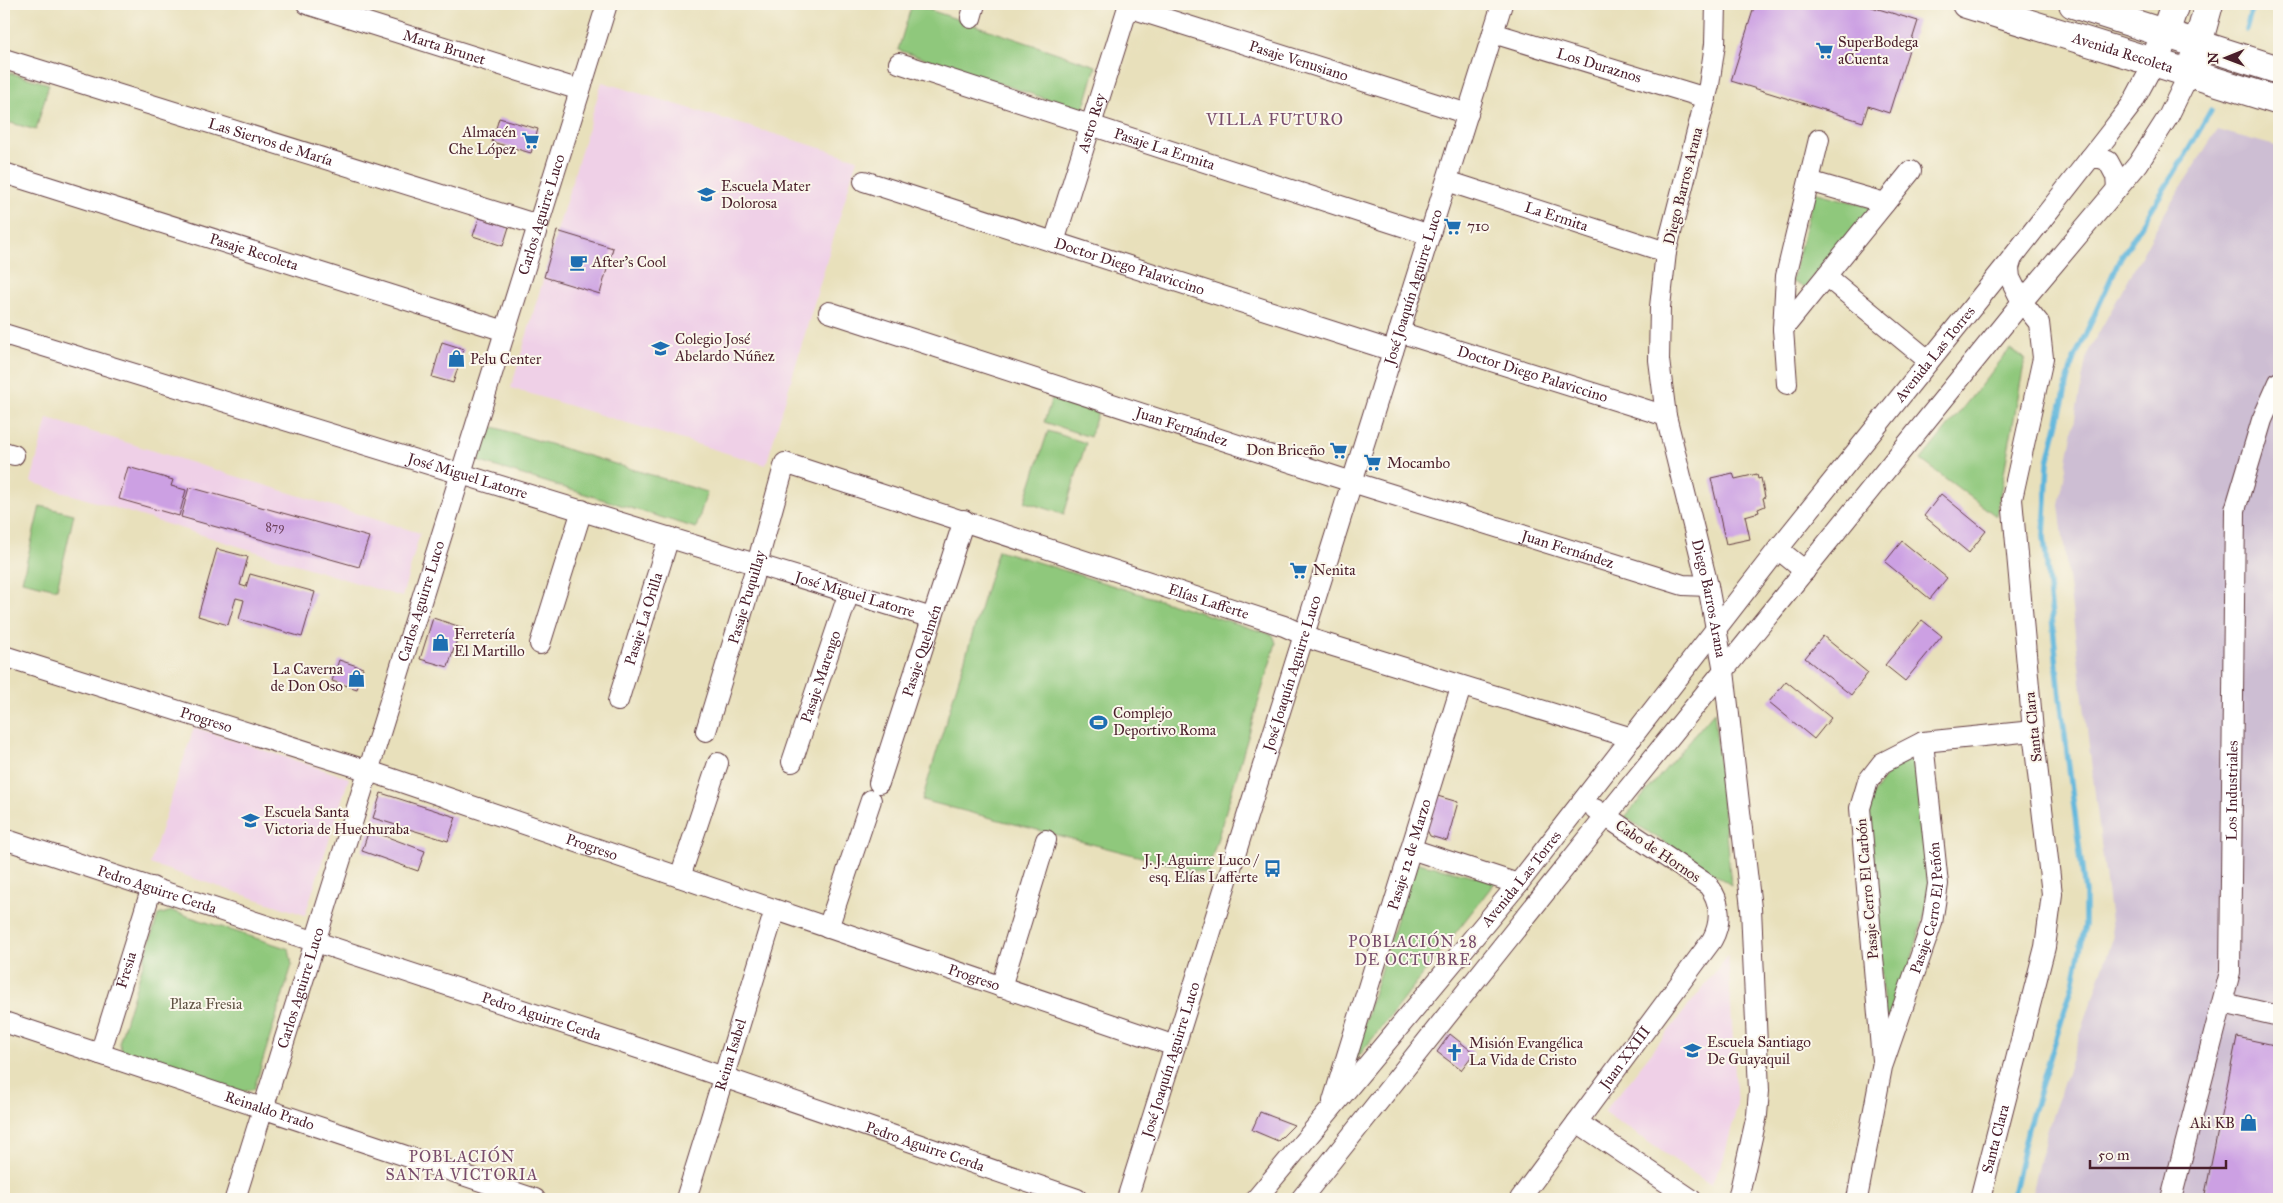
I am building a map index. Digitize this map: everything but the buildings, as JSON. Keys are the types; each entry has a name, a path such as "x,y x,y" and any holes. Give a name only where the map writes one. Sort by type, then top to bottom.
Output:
{"main road":[{"name":"Avenida Recoleta","path":"1966,4 2279,101"},
{"path":"2073,4 2279,70"},
{"name":"Avenida Las Torres","path":"2154,63 2166,34 2175,4"},
{"name":"Avenida Las Torres","path":"2189,74 2199,45 2209,4"}],"street":[{"name":"Marta Brunet","path":"307,4 580,90"},
{"name":"Carlos Aguirre Luco","path":"235,1199 607,4"},
{"name":"José Joaquín Aguirre Luco","path":"1127,1199 1502,4"},
{"name":"Diego Barros Arana","path":"1716,4 1712,68 1706,98 1666,252 1661,291 1659,342 1661,380 1666,416 1708,586 1724,672 1751,908 1759,1091 1757,1115 1738,1199"},
{"name":"Pasaje Venusiano","path":"1129,5 1468,114"},
{"name":"Astro Rey","path":"1054,242 1129,5"},
{"name":"Los Duraznos","path":"1493,33 1706,98"},
{"name":"Las Siervos de María","path":"4,59 538,225"},
{"name":"Pasaje La Ermita","path":"899,63 1430,235"},
{"name":"Avenida Las Torres","path":"1256,1199 1518,884 1778,549 2012,258 2132,104 2154,63"},
{"name":"Avenida Las Torres","path":"1301,1199 1606,816 2022,302 2138,164 2168,117 2189,74"},
{"path":"1786,384 1782,330 1786,276 1819,140"},
{"path":"2090,158 2100,158 2108,161 2116,176 2117,188"},
{"path":"1782,330 1911,171"},
{"name":"Pasaje Recoleta","path":"4,173 505,331"},
{"name":"Doctor Diego Palaviccino","path":"864,181 1393,351"},
{"name":"La Ermita","path":"1447,181 1666,252"},
{"path":"1809,181 1885,203"},
{"name":"Santa Clara","path":"1980,1199 2045,947 2052,894 2033,731 2012,499 2043,358 2039,323 2022,302 2010,278 2009,268 2012,258"},
{"path":"1826,276 1929,361"},
{"name":"Juan Fernández","path":"829,312 1352,482 1684,585 1708,586"},
{"name":"Doctor Diego Palaviccino","path":"1399,332 1666,416"},
{"name":"José Miguel Latorre","path":"4,334 932,618"},
{"name":"Los Industriales","path":"2171,1199 2230,972 2235,510 2271,422 2279,382"},
{"name":"Elías Lafferte","path":"785,463 1284,626 1317,641 1461,687 1632,738"},
{"name":"Pasaje Puquillay","path":"706,731 758,564 785,463"},
{"path":"540,644 582,510"},
{"name":"Pasaje Quelmén","path":"828,928 964,520"},
{"name":"Pasaje La Orilla","path":"618,701 669,537"},
{"path":"1778,549 1805,571"},
{"name":"Pasaje Marengo","path":"792,762 849,592"},
{"name":"Progreso","path":"4,656 369,771 1175,1046"},
{"name":"Pasaje 12 de Marzo","path":"1330,1110 1461,687"},
{"path":"1923,742 2033,731"},
{"name":"Pasaje Cerro El Peñón","path":"1882,1067 1932,923 1938,884 1923,742"},
{"name":"Pasaje Cerro El Carbón","path":"1882,1067 1860,808 1868,781 1882,763 1923,742"},
{"path":"680,877 718,763"},
{"name":"Cabo de Hornos","path":"1583,800 1708,885 1716,897 1718,912"},
{"name":"Pedro Aguirre Cerda","path":"4,839 724,1076 1077,1199"},
{"path":"1001,987 1046,840"},
{"path":"1411,849 1518,884"},
{"name":"Fresia","path":"100,1054 152,887"},
{"name":"Reina Isabel","path":"686,1199 775,910"},
{"name":"Juan XXIII","path":"1520,1199 1712,940 1718,927 1718,912"},
{"path":"2223,1003 2279,1016"},
{"name":"Reinaldo Prado","path":"4,1022 535,1199"},
{"path":"1857,1199 1882,1067"},
{"path":"1577,1122 1692,1199"}],"shaded area":[{"path":"602,82 857,159 766,465 511,388 544,277 599,293 613,249 557,231"},
{"path":"2217,130 2279,147 2279,1199 2031,1199 2047,1131 2113,938 2059,505 2087,354 2166,211"},
{"path":"47,418 420,533 402,597 31,482"},
{"name":"Escuela Santa Victoria de Huechuraba","path":"194,727 349,778 305,915 150,864"},
{"name":"Escuela Santiago De Guayaquil","path":"1728,956 1737,1107 1724,1158 1711,1185 1604,1112"}],"green space":[{"path":"912,4 1096,66 1083,111 898,50"},
{"path":"4,71 49,84 36,130 4,121"},
{"path":"1814,192 1871,207 1805,287 1792,282"},
{"path":"2010,349 2025,359 1996,516 1921,460"},
{"path":"1052,398 1098,412 1090,437 1044,422"},
{"path":"487,425 707,492 696,528 477,461"},
{"path":"1048,431 1086,443 1064,514 1025,502"},
{"path":"40,506 74,514 57,589 22,581"},
{"name":"Complejo Deportivo Roma","path":"998,550 1273,635 1276,643 1207,874 922,800"},
{"path":"1714,712 1731,885 1625,817"},
{"path":"1920,755 1933,886 1887,1043 1867,804 1891,767"},
{"path":"1414,862 1496,881 1351,1066"},
{"name":"Plaza Fresia","path":"172,911 289,949 292,965 254,1089 242,1092 124,1055 119,1043 158,915"}],"waterway":[{"path":"2246,29 2253,4"},
{"path":"2012,1199 2028,1128 2073,984 2085,925 2085,892 2060,697 2044,536 2048,462 2072,364 2119,261 2186,154 2211,110"}],"place":[{"name":"SuperBodega aCuenta","path":"1824,51"},
{"name":"Almacén Che López","path":"530,141"},
{"name":"Escuela Mater Dolorosa","path":"707,195"},
{"name":"710","path":"1453,226"},
{"name":"After's Cool","path":"578,262"},
{"name":"Colegio José Abelardo Núñez","path":"661,348"},
{"name":"Pelu Center","path":"456,359"},
{"name":"Don Briceño","path":"1339,450"},
{"name":"Mocambo","path":"1373,463"},
{"name":"Nenita","path":"1299,570"},
{"name":"Ferretería El Martillo","path":"440,643"},
{"name":"La Caverna de Don Oso","path":"357,678"},
{"name":"Complejo Deportivo Roma","path":"1099,722"},
{"name":"Escuela Santa Victoria de Huechuraba","path":"250,821"},
{"name":"J. J. Aguirre Luco / esq. Elías Lafferte","path":"1272,869"},
{"name":"Escuela Santiago De Guayaquil","path":"1693,1051"},
{"name":"Misión Evangélica La Vida de Cristo","path":"1455,1052"},
{"name":"Aki KB","path":"2249,1123"}],"district":[{"name":"VILLA FUTURO","path":"1275,119"},
{"name":"POBLACIÓN 28 DE OCTUBRE","path":"1413,950"},
{"name":"POBLACIÓN SANTA VICTORIA","path":"462,1165"}]}
